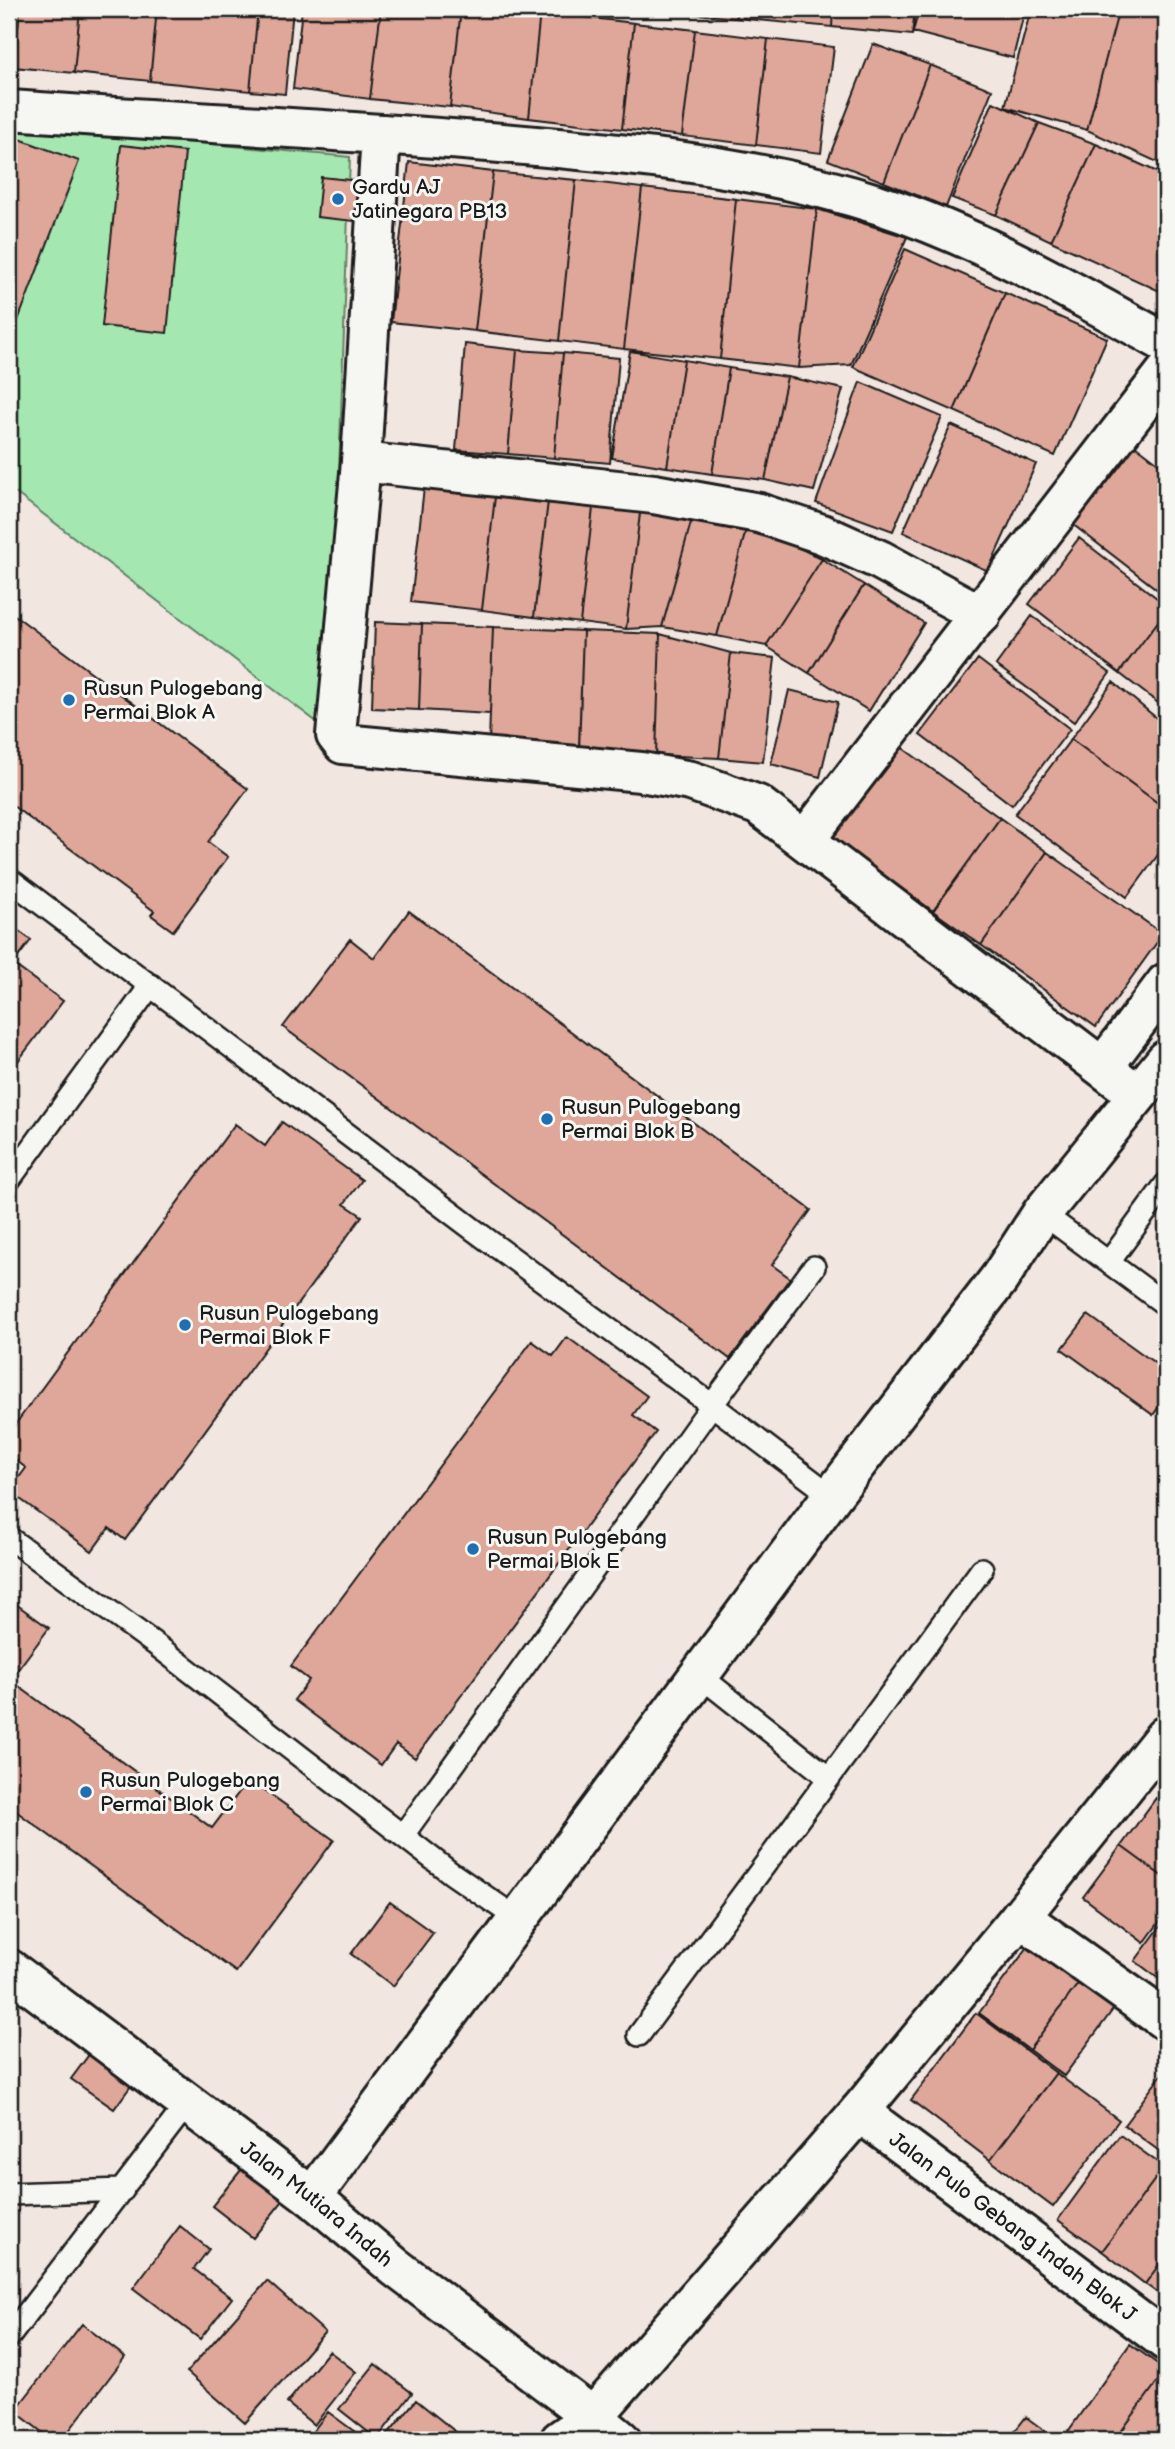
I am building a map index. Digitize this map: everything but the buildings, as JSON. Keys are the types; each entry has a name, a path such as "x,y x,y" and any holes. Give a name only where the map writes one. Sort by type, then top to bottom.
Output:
{"street":[{"path":"9,110 381,134 608,152 694,162 815,187 880,205 966,238 1041,274 1166,343"},
{"path":"381,134 361,462 336,735 343,744 641,772 691,781 758,805 1137,1094"},
{"path":"805,840 1166,372"},
{"path":"361,462 640,492 760,513 821,534 880,560 981,615"},
{"path":"1103,1067 1166,983"},
{"path":"312,2197 832,1496 999,1279 1042,1213 1166,1060"},
{"path":"560,2440 607,2428 859,2112 1165,1736"},
{"path":"1020,1917 1166,2021"},
{"name":"Jalan Mutiara Indah","path":"9,1969 312,2197 395,2267 607,2428"},
{"name":"Jalan Pulo Gebang Indah Blok J","path":"859,2112 1166,2341"}],"lane":[{"path":"9,879 832,1496"},
{"path":"9,1180 150,985"},
{"path":"1109,1262 1166,1184"},
{"path":"1042,1213 1166,1306"},
{"path":"402,1835 814,1267"},
{"path":"9,1538 156,1644 402,1835 518,1919"},
{"path":"639,2035 982,1569"},
{"path":"699,1675 829,1778"},
{"path":"9,2337 187,2104"},
{"path":"9,2194 123,2190"}],"green space":[{"path":"9,125 350,157 330,732 9,488"}],"place":[{"name":"Gardu AJ Jatinegara PB13","path":"338,199"},
{"name":"Rusun Pulogebang Permai Blok A","path":"69,700"},
{"name":"Rusun Pulogebang Permai Blok B","path":"547,1119"},
{"name":"Rusun Pulogebang Permai Blok F","path":"185,1325"},
{"name":"Rusun Pulogebang Permai Blok E","path":"473,1549"},
{"name":"Rusun Pulogebang Permai Blok C","path":"86,1792"}]}
